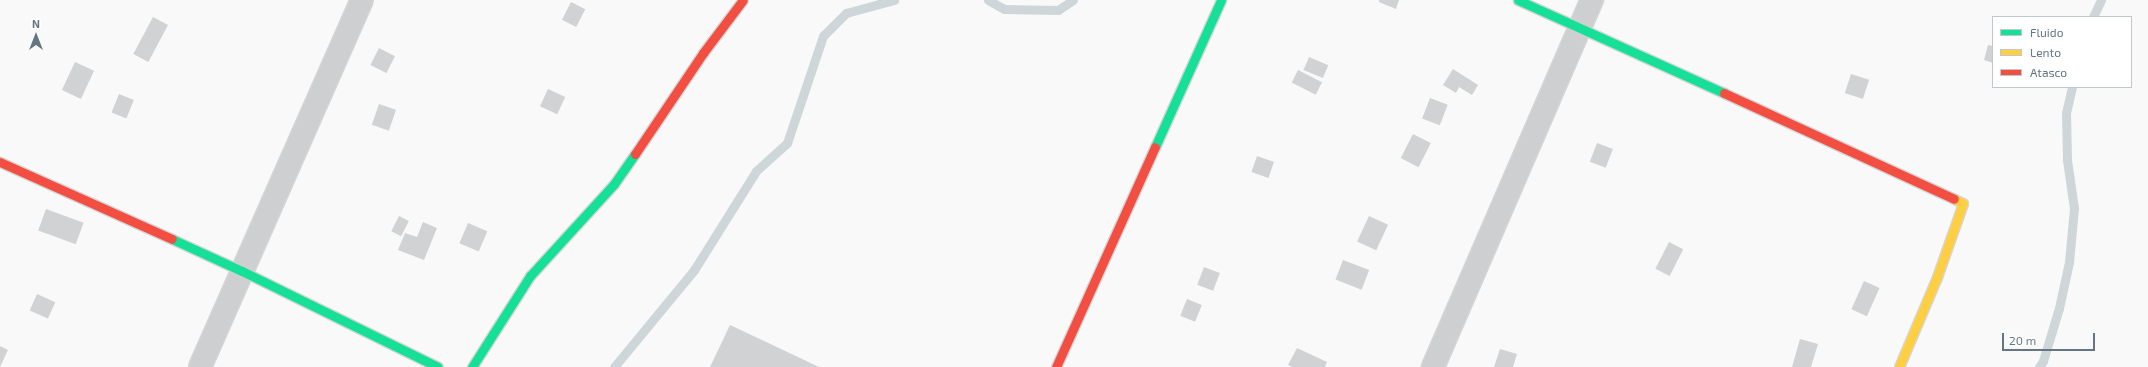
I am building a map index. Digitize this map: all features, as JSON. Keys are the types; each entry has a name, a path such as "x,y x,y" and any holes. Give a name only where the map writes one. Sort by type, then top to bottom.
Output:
{"street":[{"path":"200,367 362,0"},
{"path":"472,367 530,276 614,184 703,53 743,0"},
{"path":"1056,367 1221,0"},
{"path":"1518,0 1963,203 1937,278 1899,367"},
{"path":"1433,367 1592,0"},
{"path":"0,162 242,271 438,367"}],"building":[{"path":"1379,0 1399,0 1396,9 1379,2"},
{"path":"571,2 585,9 576,27 562,20"},
{"path":"153,17 168,25 148,62 133,54"},
{"path":"1988,45 1992,46 1992,63 1984,60"},
{"path":"379,48 395,56 386,73 370,65"},
{"path":"1309,57 1328,65 1323,78 1304,70"},
{"path":"75,62 94,71 81,99 62,90"},
{"path":"1453,69 1478,85 1472,95 1459,87 1456,93 1443,85"},
{"path":"1298,70 1322,82 1316,95 1292,82"},
{"path":"1851,74 1869,80 1863,99 1845,93"},
{"path":"548,89 565,97 557,114 540,106"},
{"path":"119,94 134,100 126,119 112,113"},
{"path":"1430,98 1448,105 1440,125 1422,119"},
{"path":"379,104 396,110 389,131 372,125"},
{"path":"1413,134 1431,143 1419,167 1401,158"},
{"path":"1597,143 1613,149 1606,168 1590,162"},
{"path":"1257,156 1274,162 1268,178 1251,172"},
{"path":"46,209 84,223 76,244 38,231"},
{"path":"399,216 409,221 401,236 391,231"},
{"path":"1369,216 1388,225 1376,250 1357,241"},
{"path":"423,222 437,228 424,260 398,250 405,233 417,237"},
{"path":"468,223 487,231 479,251 459,243"},
{"path":"1669,242 1683,249 1670,276 1655,269"},
{"path":"1343,260 1369,270 1362,290 1335,280"},
{"path":"1204,267 1220,273 1213,291 1197,285"},
{"path":"1864,281 1880,288 1867,316 1851,309"},
{"path":"37,294 55,302 48,319 30,310"},
{"path":"1187,299 1202,305 1195,322 1180,316"},
{"path":"730,325 819,367 710,367"},
{"path":"1800,339 1818,344 1811,367 1792,367"},
{"path":"0,346 8,350 0,367"},
{"path":"1297,348 1327,362 1325,367 1292,367 1288,365"},
{"path":"1500,349 1517,354 1513,367 1494,367"}],"waterway":[{"path":"614,367 694,270 756,171 787,143 823,36 846,13 894,0"},
{"path":"988,0 1004,9 1058,10 1073,0"},
{"path":"2093,16 2101,0"},
{"path":"2039,367 2043,361 2059,308 2069,262 2074,208 2067,160 2066,113 2072,88"}],"traffic: fast":[{"path":"1155,147 1221,0"},
{"path":"1518,0 1724,93"},
{"path":"472,367 530,276 614,184 635,154"},
{"path":"172,239 242,271 438,367"}],"traffic: slow":[{"path":"1899,367 1937,277 1963,203 1954,199"}],"traffic: jam":[{"path":"635,154 703,53 743,0"},
{"path":"1724,93 1954,199"},
{"path":"1056,367 1155,147"},
{"path":"0,162 172,239"}]}
